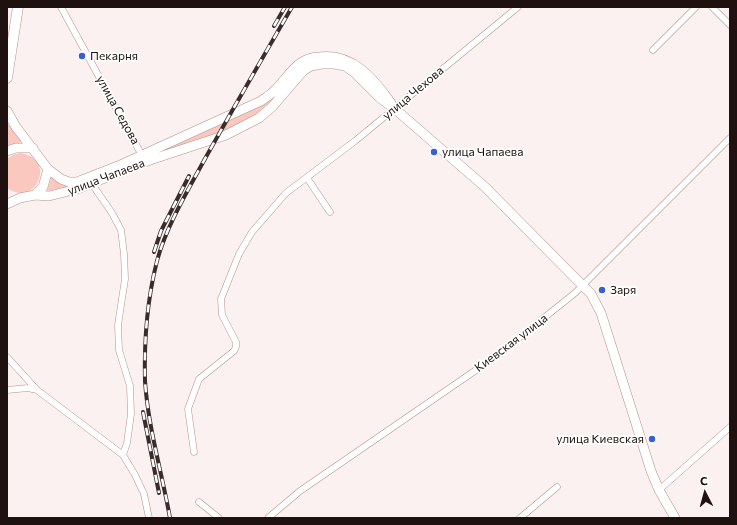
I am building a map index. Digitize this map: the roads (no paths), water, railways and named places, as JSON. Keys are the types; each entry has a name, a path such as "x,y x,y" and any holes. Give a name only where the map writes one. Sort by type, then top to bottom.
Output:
{"main road":[{"path":"7,78 18,7"},
{"name":"улица Чапаева","path":"7,111 16,127 48,168 61,179 69,182 77,182 261,101 274,92 292,70 303,61 313,57 336,56 348,60 356,65 384,93 395,108"},
{"name":"улица Чапаева","path":"7,204 20,198 35,195 49,196 92,184 150,160 226,135 260,118 303,71 311,66 328,64 345,66 355,73 380,98 395,108 485,187 591,294 601,313 651,471 674,518"},
{"path":"7,151 16,148 33,148"},
{"path":"35,195 43,187 48,168"},
{"path":"7,194 9,196 20,198"}],"street":[{"name":"улица Седова","path":"62,7 139,150"},
{"name":"улица Чехова","path":"194,452 188,409 199,379 234,351 236,347 236,342 222,314 221,299 229,275 252,232 286,194 355,141 518,7"},
{"path":"653,50 696,7"},
{"path":"712,7 730,25"},
{"name":"Киевская улица","path":"268,518 300,491 495,357 583,286 730,138"},
{"path":"307,178 330,212"},
{"path":"92,184 112,213 121,230 124,254 125,279 118,325 119,350 130,386 131,414 127,443 123,455"},
{"path":"7,357 38,390 123,455 144,494 149,518"},
{"path":"7,390 28,388 38,390"},
{"path":"659,490 730,427"},
{"path":"520,518 557,487"},
{"path":"199,502 219,518"}],"railway":[{"path":"274,26 285,7"},
{"path":"170,518 152,433 145,381 147,321 157,261 166,235 185,195 292,7"},
{"path":"154,252 161,231 189,176"},
{"path":"143,412 159,493"}],"place":[{"name":"Пекарня","path":"82,56"},
{"name":"улица Чапаева","path":"434,152"},
{"name":"Заря","path":"602,290"},
{"name":"улица Киевская","path":"652,439"}]}
